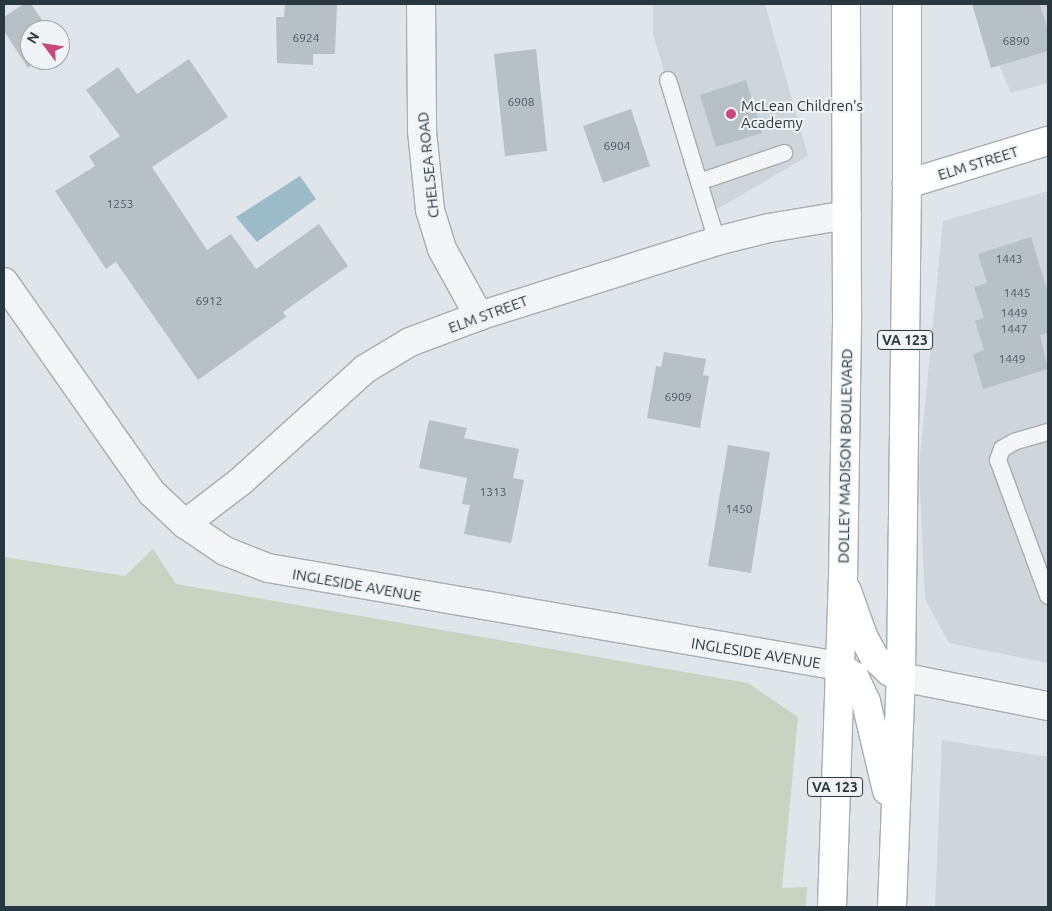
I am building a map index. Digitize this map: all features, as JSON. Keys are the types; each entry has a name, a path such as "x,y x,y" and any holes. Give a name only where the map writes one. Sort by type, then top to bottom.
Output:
{"main road":[{"name":"DOLLEY MADISON BOULEVARD","path":"832,907 842,578 848,215 846,4"},
{"name":"VA 123","path":"892,907 901,677 907,184 906,4"},
{"name":"ELM STREET","path":"907,184 1048,141"},
{"path":"842,578 869,648 885,668 901,677"},
{"path":"839,666 854,676 866,702 895,825"}],"street":[{"name":"CHELSEA ROAD","path":"421,4 422,131 430,210 442,249 479,316"},
{"name":"ELM STREET","path":"185,524 241,481 365,369 410,342 479,316 717,241 769,228 848,215"},
{"name":"INGLESIDE AVENUE","path":"4,282 152,493 185,524 225,551 268,568 839,666"},
{"path":"901,677 1048,706"}],"lane":[{"path":"668,80 717,241"},
{"path":"699,182 784,152"},
{"path":"1048,432 1014,442 1002,449 998,460 1048,596"}],"shaded area":[{"path":"653,4 765,4 808,156 707,215 653,34"},
{"path":"973,4 1048,4 1048,83 1011,93"},
{"path":"1048,191 1048,663 949,643 925,599 919,468 943,221"},
{"path":"942,740 1048,757 1048,907 935,907"}],"green space":[{"path":"153,549 176,584 748,683 798,717 782,888 807,887 806,907 4,907 4,557 125,576"}],"water":[{"path":"300,176 316,199 257,242 236,217"}],"building":[{"path":"24,4 31,4 42,20 20,20 20,56 4,31 4,17"},
{"path":"285,4 337,4 335,54 313,54 313,65 277,63 276,17 284,17"},
{"path":"972,4 1040,4 1048,31 1048,51 991,68"},
{"path":"536,49 547,151 505,156 494,54"},
{"path":"189,59 228,117 152,167 207,250 231,234 256,269 319,224 348,266 283,312 286,317 198,380 116,262 106,269 55,191 95,166 89,156 120,136 86,90 118,67 137,94"},
{"name":"McLean Children's Academy","path":"746,80 762,133 716,147 700,95"},
{"path":"631,109 650,166 603,183 583,126"},
{"path":"1031,237 1048,293 1048,333 1040,335 1048,369 983,389 973,354 984,350 975,321 984,318 974,287 987,283 978,254"},
{"path":"664,352 706,359 703,375 709,376 700,428 647,418 656,366 661,367"},
{"path":"429,420 467,428 464,438 519,449 513,478 524,480 511,543 464,534 470,505 462,504 467,478 419,468"},
{"path":"728,445 770,452 751,573 708,566"}],"place":[{"name":"McLean Children's Academy","path":"731,114"}]}
